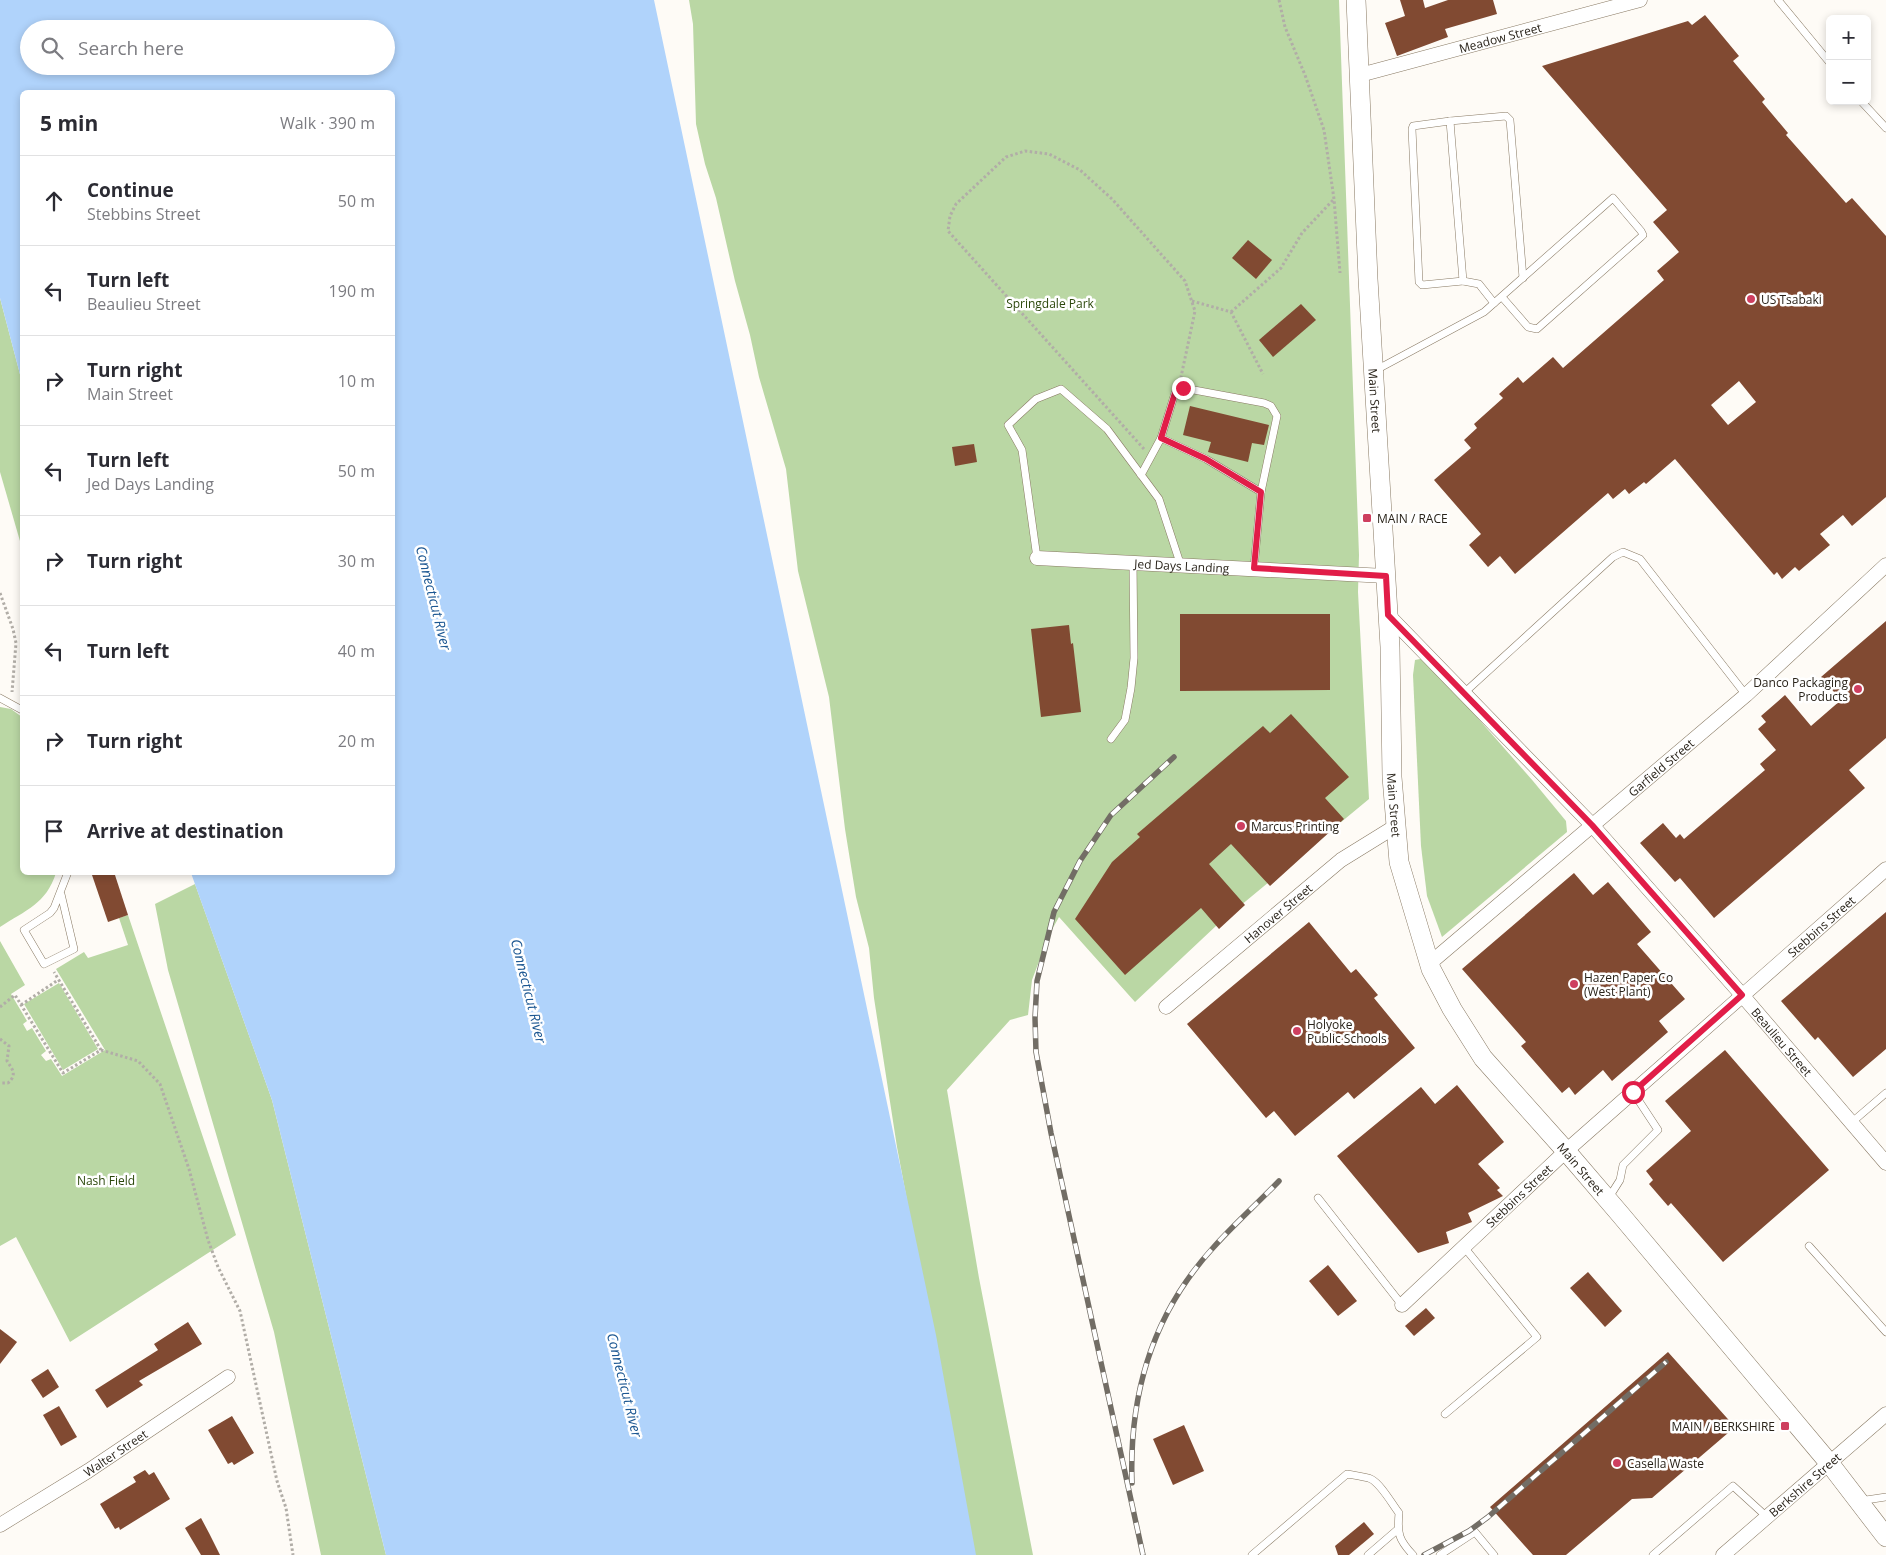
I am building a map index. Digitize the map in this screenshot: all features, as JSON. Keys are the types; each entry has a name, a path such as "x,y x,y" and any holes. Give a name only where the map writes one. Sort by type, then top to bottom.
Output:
{"main road":[{"name":"Main Street","path":"1356,0 1368,280 1388,615 1392,777 1399,862 1429,964 1452,1008 1482,1058 1608,1199 1830,1464 1886,1537"},
{"name":"Main Street","path":"1830,1464 1886,1521"}],"street":[{"name":"Meadow Street","path":"1360,75 1640,0"},
{"name":"Jed Days Landing","path":"1037,558 1386,576"},
{"name":"Garfield Street","path":"1429,964 1746,695 1886,565"},
{"name":"Beaulieu Street","path":"1388,615 1592,825 1886,1162"},
{"name":"Hanover Street","path":"1166,1007 1341,860 1396,826"},
{"name":"Stebbins Street","path":"1402,1305 1566,1151 1886,870"},
{"name":"Walter Street","path":"0,1525 88,1470 228,1377"},
{"name":"Berkshire Street","path":"1723,1555 1886,1414"}],"lane":[{"path":"1778,0 1828,60"},
{"path":"1865,105 1886,128"},
{"path":"1494,303 1479,284 1463,281 1422,285 1418,282 1413,126 1506,116 1510,120 1522,278"},
{"path":"1450,121 1463,281"},
{"path":"1373,372 1484,312 1613,198 1641,231 1641,237 1538,329 1528,327 1502,297"},
{"path":"1037,558 1022,450 1008,425 1036,399 1062,389 1107,429 1159,499 1182,566"},
{"path":"1141,474 1161,438 1175,393 1178,389 1189,389 1264,402 1271,406 1277,416 1261,492 1254,568"},
{"path":"1161,438 1212,462 1261,492"},
{"path":"1464,693 1613,557 1624,552 1640,559 1746,695"},
{"path":"1111,739 1125,720 1131,688 1134,658 1133,564"},
{"path":"0,698 20,709"},
{"path":"61,894 74,949 44,964 24,930 50,914 58,902 67,875"},
{"path":"1608,1199 1620,1180 1623,1165 1658,1130 1633,1092"},
{"path":"1851,1122 1886,1094"},
{"path":"1318,1198 1402,1305"},
{"path":"1810,1246 1886,1332"},
{"path":"1445,1414 1537,1337 1464,1247"},
{"path":"1252,1555 1347,1474 1370,1478 1382,1490 1399,1513 1397,1530 1402,1543 1414,1555"},
{"path":"1653,1555 1732,1486 1768,1517"},
{"path":"1866,1500 1886,1497"},
{"path":"1368,1555 1397,1530"},
{"path":"1440,1555 1475,1532 1494,1555"}],"path":[{"path":"1279,0 1285,26 1305,75 1324,130 1334,199 1340,273"},
{"path":"1151,457 948,231 950,216 956,204 1006,157 1025,151 1049,154 1080,170 1112,199 1185,280 1195,311 1178,389"},
{"path":"1231,312 1281,268 1302,232 1334,199"},
{"path":"1192,301 1231,312 1263,374"},
{"path":"0,593 16,643 12,692 9,702"},
{"path":"54,972 101,1050 138,1061 160,1084 189,1169 208,1240 218,1267 240,1311 277,1481 286,1508 293,1555"},
{"path":"20,1004 58,980"},
{"path":"0,1007 15,995 63,1073 101,1050"},
{"path":"0,1039 9,1046 7,1061 14,1074 8,1083 0,1083"}],"green space":[{"name":"Springdale Park","path":"689,0 1339,0 1359,555 1358,592 1369,799 1217,925 1135,1002 1059,917 1049,935 1032,980 1028,1015 1010,1020 947,1090 979,1278 1033,1555 973,1555 897,1147 874,998 869,948 856,897 845,829 829,697 798,571 786,469 759,377 716,198 705,164 696,124 693,24"},
{"path":"0,298 20,374 20,541 0,472"},
{"path":"1425,658 1566,821 1567,832 1442,937 1427,896 1421,846 1413,675 1415,660"},
{"path":"0,707 11,709 20,716 20,875 55,875 52,884 41,899 27,911 0,927"},
{"path":"195,884 272,1100 386,1555 321,1555 274,1332 168,970 155,904"},
{"name":"Nash Field","path":"128,915 236,1235 70,1342 16,1237 0,1246 0,941 25,985 11,994 27,1021 23,1024 27,1031 32,1028 46,1051 41,1055 46,1061 51,1059 62,1076 105,1050 56,969 84,952 88,958 128,945 119,918"},
{"path":"59,983 98,1049 63,1070 24,1004"}],"water":[{"name":"Connecticut River","path":"0,0 654,0 936,1335 976,1555 386,1555 272,1100 192,875 395,875 395,90 20,90 20,374 0,298"}],"building":[{"path":"1400,0 1423,0 1425,8 1448,0 1493,0 1497,14 1445,29 1448,37 1397,56 1385,23 1405,16"},
{"name":"US Tsabaki","path":"1705,15 1739,56 1733,61 1765,99 1762,102 1788,133 1786,135 1846,203 1852,198 1886,236 1886,497 1852,526 1843,515 1820,534 1830,545 1799,571 1795,567 1782,579 1777,572 1774,575 1675,459 1646,484 1644,482 1629,494 1625,489 1613,499 1608,493 1515,574 1500,556 1488,567 1469,545 1481,534 1434,480 1471,448 1464,440 1477,428 1474,424 1503,398 1499,394 1518,377 1523,383 1553,357 1563,368 1664,280 1657,271 1679,252 1653,222 1667,210 1542,66 1688,21 1692,25","holes":["1739,381 1756,402 1728,425 1711,405"]},
{"path":"1248,240 1272,260 1256,279 1232,258"},
{"path":"1301,304 1316,320 1273,357 1259,340"},
{"path":"1190,406 1269,425 1264,445 1252,443 1248,462 1208,452 1211,442 1183,435"},
{"path":"974,444 977,462 955,466 952,447"},
{"path":"1180,614 1330,614 1330,690 1180,691"},
{"path":"1886,621 1886,738 1849,770 1865,788 1714,918 1680,878 1675,882 1640,843 1663,823 1676,838 1680,834 1684,839 1765,770 1760,764 1776,750 1758,729 1766,722 1761,716 1785,695 1811,726 1841,700 1821,677"},
{"path":"1069,625 1071,644 1073,643 1081,712 1041,717 1031,629"},
{"name":"Marcus Printing","path":"1291,714 1349,777 1325,798 1344,819 1270,886 1231,844 1209,864 1245,905 1219,929 1201,908 1125,975 1075,919 1112,862 1140,837 1137,834 1263,726 1270,733"},
{"name":"Hazen Paper Co (West Plant)","path":"1574,873 1593,895 1608,882 1651,932 1637,944 1685,999 1659,1021 1668,1032 1612,1081 1603,1070 1575,1095 1569,1087 1562,1093 1521,1046 1526,1042 1462,969"},
{"path":"92,875 115,875 128,915 108,922"},
{"path":"1886,912 1886,1049 1853,1077 1818,1037 1815,1040 1781,1001"},
{"name":"Holyoke Public Schools","path":"1309,922 1351,973 1356,969 1378,995 1374,998 1415,1048 1354,1099 1348,1092 1295,1136 1274,1111 1266,1118 1187,1024"},
{"path":"1725,1050 1829,1170 1723,1262 1671,1203 1668,1206 1649,1184 1653,1180 1646,1171 1691,1131 1665,1101"},
{"path":"1457,1085 1504,1142 1478,1164 1500,1188 1497,1190 1503,1196 1468,1213 1472,1222 1446,1232 1449,1243 1418,1253 1337,1156 1421,1087 1435,1104"},
{"path":"1328,1265 1357,1301 1338,1316 1309,1281"},
{"path":"1588,1272 1622,1311 1605,1327 1570,1288"},
{"path":"1426,1308 1435,1318 1414,1336 1405,1326"},
{"path":"188,1322 202,1344 139,1381 143,1385 107,1408 95,1390 158,1350 154,1344"},
{"path":"0,1329 17,1342 0,1364"},
{"name":"Casella Waste","path":"1668,1352 1735,1427 1652,1498 1632,1499 1566,1555 1533,1555 1490,1507"},
{"path":"48,1369 59,1387 43,1398 31,1380"},
{"path":"59,1406 77,1437 61,1446 43,1415"},
{"path":"232,1416 254,1453 234,1465 232,1462 228,1464 208,1430"},
{"path":"1184,1425 1204,1471 1173,1485 1153,1439"},
{"path":"145,1470 149,1475 154,1472 170,1499 120,1530 119,1527 115,1529 100,1504 136,1482 133,1477"},
{"path":"201,1518 220,1555 201,1555 185,1528"},
{"path":"1364,1522 1374,1534 1349,1555 1338,1555 1335,1546"}],"railway":[{"path":"1143,1555 1051,1133 1036,1052 1035,1018 1037,981 1054,912 1080,861 1111,815 1174,757"},
{"path":"1132,1483 1132,1450 1140,1388 1148,1358 1160,1329 1174,1301 1191,1274 1220,1240 1279,1181"},
{"path":"1424,1555 1469,1531 1488,1517 1666,1362"}],"place":[{"name":"US Tsabaki","path":"1751,299"},
{"name":"MAIN / RACE","path":"1367,518"},
{"name":"Danco Packaging Products","path":"1858,689"},
{"name":"Marcus Printing","path":"1241,826"},
{"name":"Hazen Paper Co (West Plant)","path":"1574,984"},
{"name":"Holyoke Public Schools","path":"1297,1031"},
{"name":"MAIN / BERKSHIRE","path":"1785,1426"},
{"name":"Casella Waste","path":"1617,1463"}],"route":[{"path":"1183,388 1178,389 1175,393 1161,438 1217,464 1261,492 1254,568 1386,576 1388,615 1592,825 1742,995 1633,1092"}]}
